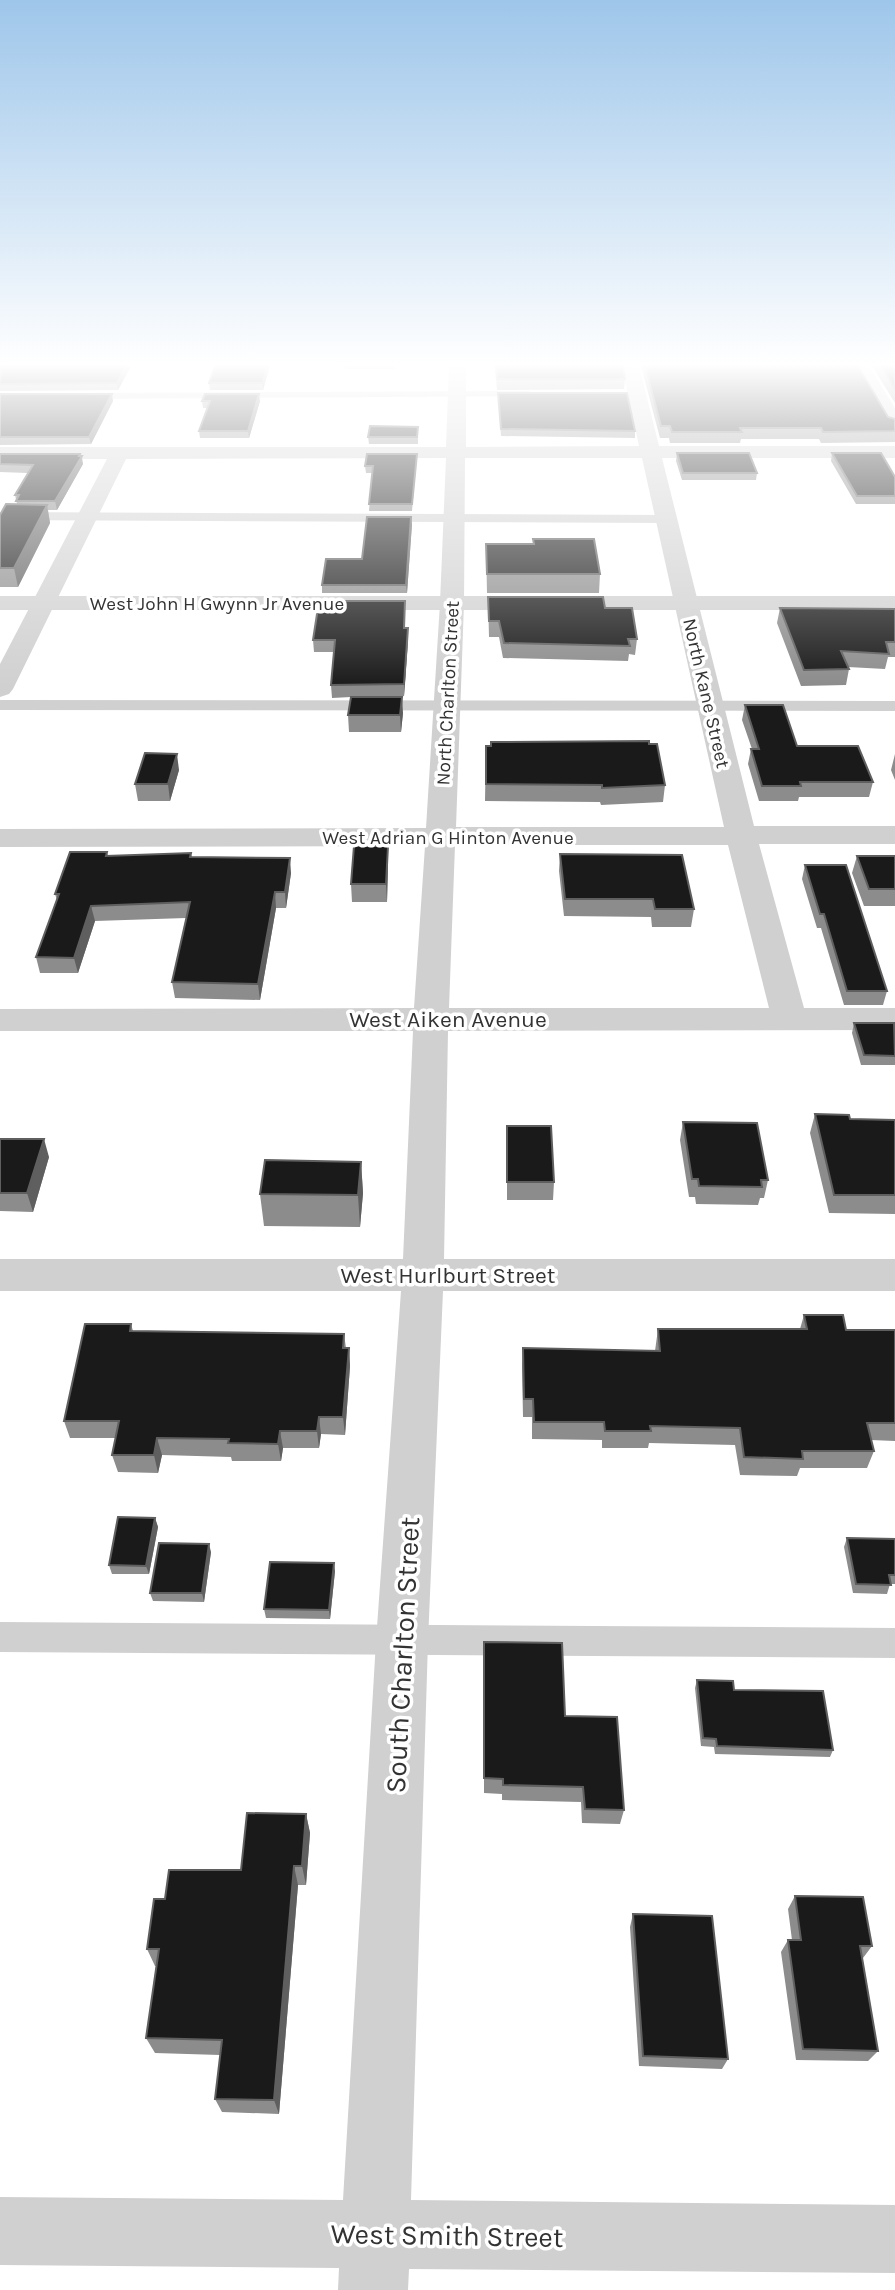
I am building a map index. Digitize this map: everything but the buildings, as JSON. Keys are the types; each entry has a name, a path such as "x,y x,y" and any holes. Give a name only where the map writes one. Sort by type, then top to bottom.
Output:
{"street":[{"path":"0,689 109,473"},
{"name":"North Charlton Street","path":"431,1020 453,603 455,473"},
{"name":"North Kane Street","path":"655,473 741,835 789,1018"},
{"name":"West John H Gwynn Jr Avenue","path":"0,603 895,603"},
{"name":"West Adrian G Hinton Avenue","path":"0,838 895,835"},
{"name":"West Aiken Avenue","path":"0,1020 895,1019"},
{"name":"South Charlton Street","path":"374,2262 402,1641 423,1275 431,1020"},
{"name":"West Hurlburt Street","path":"0,1275 895,1275"},
{"name":"West Smith Street","path":"0,2231 374,2262 895,2239"}],"lane":[{"path":"0,516 666,519"},
{"path":"0,705 895,706"},
{"path":"0,1637 895,1643"}]}
